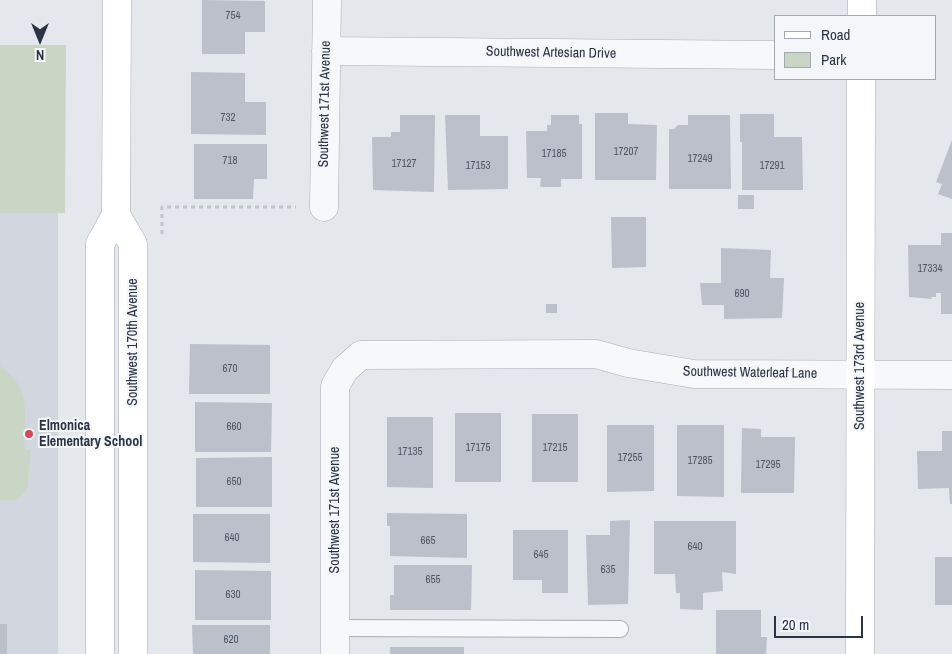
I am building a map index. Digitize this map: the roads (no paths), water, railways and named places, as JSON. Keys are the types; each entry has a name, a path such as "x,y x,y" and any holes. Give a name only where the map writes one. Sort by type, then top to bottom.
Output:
{"main road":[{"path":"100,654 100,244 116,215 117,0"},
{"path":"862,0 862,15"},
{"name":"Southwest 173rd Avenue","path":"860,654 861,80"},
{"name":"Southwest 170th Avenue","path":"116,215 133,244 133,654"}],"street":[{"name":"Southwest 171st Avenue","path":"324,207 327,0"},
{"name":"Southwest Artesian Drive","path":"326,51 774,56"},
{"name":"Southwest Waterleaf Lane","path":"345,369 361,355 596,354 655,368 694,374 952,375"},
{"name":"Southwest 171st Avenue","path":"335,641 335,386 345,369"}],"lane":[{"path":"335,641 620,629"}],"place":[{"name":"Elmonica Elementary School","path":"29,434"}]}
